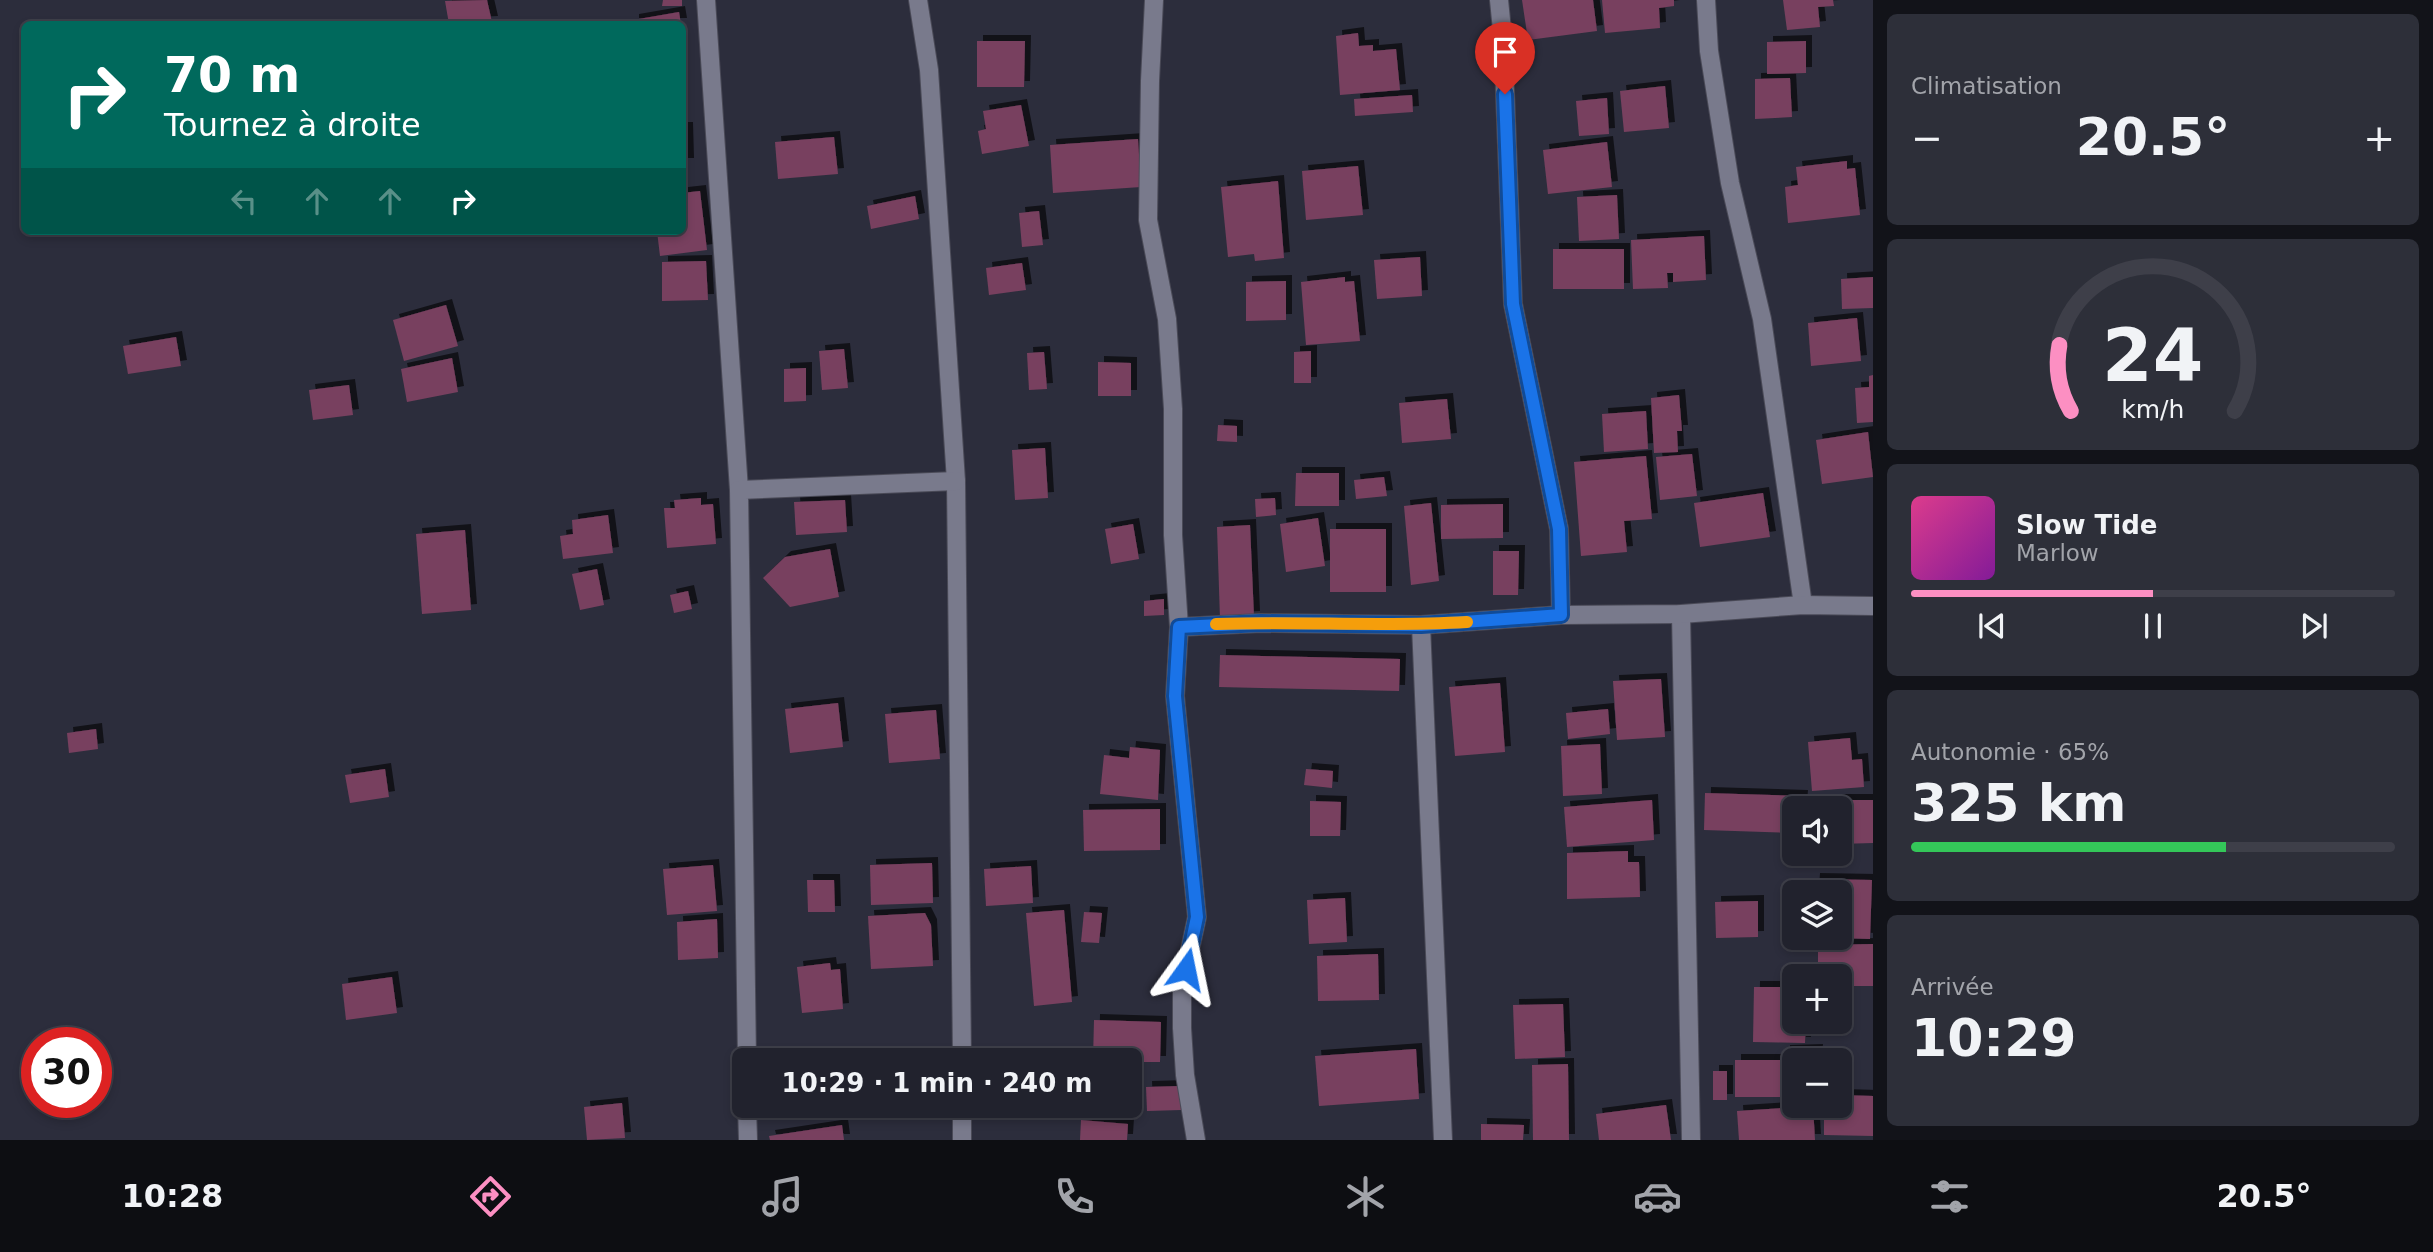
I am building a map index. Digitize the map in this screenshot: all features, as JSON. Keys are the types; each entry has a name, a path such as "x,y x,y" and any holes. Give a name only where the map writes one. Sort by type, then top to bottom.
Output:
{"street":[{"path":"706,0 738,490 747,1048"},
{"path":"918,0 929,70 956,481 962,1048"},
{"path":"1154,0 1150,81 1149,220 1167,319 1173,410 1173,535 1179,627 1175,696 1197,917 1182,987 1182,1028 1185,1075 1196,1140"},
{"path":"1499,0 1503,40 1513,304 1559,529 1561,615"},
{"path":"1706,0 1709,51 1730,183 1762,319 1804,606"},
{"path":"738,490 956,481"},
{"path":"1179,627 1261,623 1421,625 1561,615 1681,614 1804,606 1873,606"},
{"path":"1681,614 1691,1140"},
{"path":"1421,625 1443,1140"},
{"path":"747,1118 748,1140"},
{"path":"962,1118 962,1140"}],"building":[{"path":"487,0 492,21 448,21 445,1"},
{"path":"663,0 682,0 682,6 662,6"},
{"path":"1522,0 1593,0 1597,31 1528,40"},
{"path":"1602,0 1674,0 1674,6 1659,8 1660,28 1605,33"},
{"path":"1783,0 1833,0 1834,6 1818,7 1820,27 1787,30"},
{"path":"679,12 680,21 633,21"},
{"path":"1358,33 1359,46 1373,45 1373,51 1396,49 1400,90 1340,95 1336,36"},
{"path":"977,41 1025,41 1024,87 977,87"},
{"path":"1806,41 1806,73 1767,74 1767,42"},
{"path":"1790,78 1792,117 1755,119 1755,79"},
{"path":"1665,86 1669,128 1624,132 1620,91"},
{"path":"1412,95 1413,112 1355,116 1354,99"},
{"path":"1607,98 1609,134 1579,136 1576,101"},
{"path":"1021,105 1029,146 982,154 978,131 986,129 983,111"},
{"path":"686,128 687,128 686,164"},
{"path":"834,137 838,174 778,179 775,142"},
{"path":"1138,139 1141,187 1053,193 1050,145"},
{"path":"1607,142 1612,187 1548,194 1543,150"},
{"path":"1847,161 1847,169 1855,168 1860,215 1788,223 1785,187 1798,185 1796,167"},
{"path":"1358,166 1363,215 1306,220 1302,171"},
{"path":"1278,181 1284,258 1255,261 1254,254 1228,257 1221,187"},
{"path":"700,191 707,250 660,256 657,235 686,235 686,193"},
{"path":"1617,195 1619,239 1579,241 1577,197"},
{"path":"915,196 919,219 871,229 867,206"},
{"path":"1039,211 1043,245 1022,247 1019,213"},
{"path":"1704,236 1706,280 1673,282 1673,273 1667,273 1668,288 1633,289 1631,240"},
{"path":"1553,249 1624,249 1624,289 1553,289"},
{"path":"1420,257 1422,296 1377,299 1374,260"},
{"path":"706,261 708,300 662,301 662,262"},
{"path":"1022,263 1026,290 989,295 986,268"},
{"path":"1345,277 1345,282 1354,281 1360,341 1306,345 1301,282"},
{"path":"1873,277 1873,308 1842,309 1841,279"},
{"path":"1286,281 1286,320 1246,321 1246,282"},
{"path":"446,305 458,346 404,361 393,320"},
{"path":"1857,318 1861,361 1811,366 1808,323"},
{"path":"176,337 181,366 128,374 123,346"},
{"path":"844,349 848,388 822,390 819,351"},
{"path":"1311,351 1311,383 1294,383 1294,352"},
{"path":"1044,352 1047,389 1029,390 1027,353"},
{"path":"452,358 458,392 407,402 401,369"},
{"path":"1098,362 1131,363 1131,396 1098,396"},
{"path":"806,368 806,401 784,402 784,369"},
{"path":"1873,375 1873,422 1857,423 1855,388 1869,387 1869,376"},
{"path":"349,385 353,415 313,420 309,390"},
{"path":"1679,395 1682,431 1677,431 1678,452 1654,453 1651,398"},
{"path":"1447,399 1451,439 1402,443 1399,403"},
{"path":"1646,411 1648,449 1604,452 1602,414"},
{"path":"1218,425 1237,426 1237,442 1217,441"},
{"path":"1868,432 1873,477 1822,484 1816,440"},
{"path":"1045,448 1048,498 1015,500 1012,450"},
{"path":"1692,454 1697,496 1660,500 1656,457"},
{"path":"1646,456 1652,519 1624,521 1627,552 1581,556 1574,462"},
{"path":"1296,473 1339,473 1339,506 1295,506"},
{"path":"1384,477 1387,496 1356,499 1354,480"},
{"path":"1763,493 1770,537 1700,547 1694,503"},
{"path":"701,498 701,505 713,504 716,544 667,548 664,508 675,508 674,500"},
{"path":"1275,498 1276,515 1256,517 1255,499"},
{"path":"845,500 847,532 796,535 794,502"},
{"path":"1431,503 1439,581 1411,585 1404,506"},
{"path":"1503,504 1503,538 1441,539 1441,505"},
{"path":"608,515 613,553 563,559 560,536 573,534 572,520"},
{"path":"1318,518 1325,566 1286,572 1280,524"},
{"path":"1133,524 1139,559 1111,564 1105,529"},
{"path":"1250,525 1254,617 1220,619 1217,527"},
{"path":"1330,529 1386,529 1386,592 1330,592"},
{"path":"465,530 471,610 422,614 416,534"},
{"path":"830,549 839,597 790,607 763,578 785,557"},
{"path":"1493,551 1519,551 1518,595 1493,595"},
{"path":"597,569 604,605 580,610 572,574"},
{"path":"688,591 692,609 674,613 670,595"},
{"path":"1164,599 1164,615 1144,616 1144,601"},
{"path":"1220,655 1400,659 1399,691 1219,687"},
{"path":"1661,679 1665,737 1617,740 1613,681"},
{"path":"1500,683 1505,752 1455,756 1449,687"},
{"path":"838,703 843,747 790,753 785,709"},
{"path":"1608,709 1610,734 1568,739 1566,713"},
{"path":"936,710 940,759 889,763 885,714"},
{"path":"96,729 98,749 69,753 67,733"},
{"path":"1850,738 1852,760 1862,759 1864,787 1812,791 1808,742"},
{"path":"1600,744 1602,794 1563,796 1561,746"},
{"path":"1130,747 1160,750 1158,800 1100,794 1104,755 1129,758"},
{"path":"385,769 389,797 350,803 345,775"},
{"path":"1306,769 1333,771 1332,788 1304,785"},
{"path":"1705,793 1802,796 1782,796 1782,833 1704,830"},
{"path":"1652,800 1654,840 1567,847 1564,807"},
{"path":"1852,800 1873,800 1873,843 1852,844"},
{"path":"1310,801 1341,802 1340,836 1310,836"},
{"path":"1160,809 1160,850 1084,851 1083,810"},
{"path":"1628,851 1628,862 1639,862 1640,897 1567,899 1567,853"},
{"path":"932,863 933,903 871,905 870,865"},
{"path":"713,865 717,911 667,915 663,869"},
{"path":"1031,866 1033,903 986,906 984,869"},
{"path":"1814,879 1872,880 1870,939 1852,938 1852,880"},
{"path":"807,880 834,880 835,912 808,912"},
{"path":"1345,898 1347,942 1309,944 1307,900"},
{"path":"1758,901 1758,937 1716,938 1715,902"},
{"path":"1064,910 1072,1002 1034,1006 1026,913"},
{"path":"1084,912 1102,913 1099,943 1081,942"},
{"path":"925,913 931,925 933,966 871,969 868,916"},
{"path":"717,919 718,958 678,960 677,922"},
{"path":"1852,944 1873,944 1873,986 1852,986 1852,964 1818,964 1818,950 1852,950"},
{"path":"1378,954 1379,1000 1318,1001 1317,956"},
{"path":"830,963 831,970 840,969 843,1009 802,1013 797,967"},
{"path":"392,977 397,1013 346,1020 342,984"},
{"path":"1754,987 1782,987 1782,1034 1805,1034 1805,1043 1753,1042"},
{"path":"1563,1004 1565,1057 1515,1059 1513,1005"},
{"path":"1094,1020 1161,1022 1160,1062 1142,1062 1142,1048 1093,1048"},
{"path":"1416,1049 1419,1099 1319,1106 1315,1056"},
{"path":"1735,1060 1782,1060 1782,1097 1735,1097"},
{"path":"1568,1064 1569,1140 1533,1140 1532,1065"},
{"path":"1713,1071 1727,1071 1727,1100 1713,1100"},
{"path":"1180,1086 1181,1110 1147,1111 1146,1087"},
{"path":"1852,1095 1873,1096 1873,1136 1824,1135 1824,1118 1852,1118"},
{"path":"622,1103 625,1138 587,1140 584,1107"},
{"path":"1666,1105 1671,1140 1599,1140 1596,1114"},
{"path":"1782,1108 1782,1118 1814,1118 1815,1140 1739,1140 1737,1111"},
{"path":"1081,1120 1128,1124 1127,1140 1080,1140"},
{"path":"1481,1124 1524,1125 1523,1140 1481,1140"},
{"path":"842,1125 844,1140 770,1140 769,1136"}],"slow traffic":[{"path":"1216,624 1421,625 1467,622"}],"route":[{"path":"1186,969 1197,917 1175,696 1179,627 1261,623 1421,625 1561,615 1559,529 1513,304 1505,94"}]}
